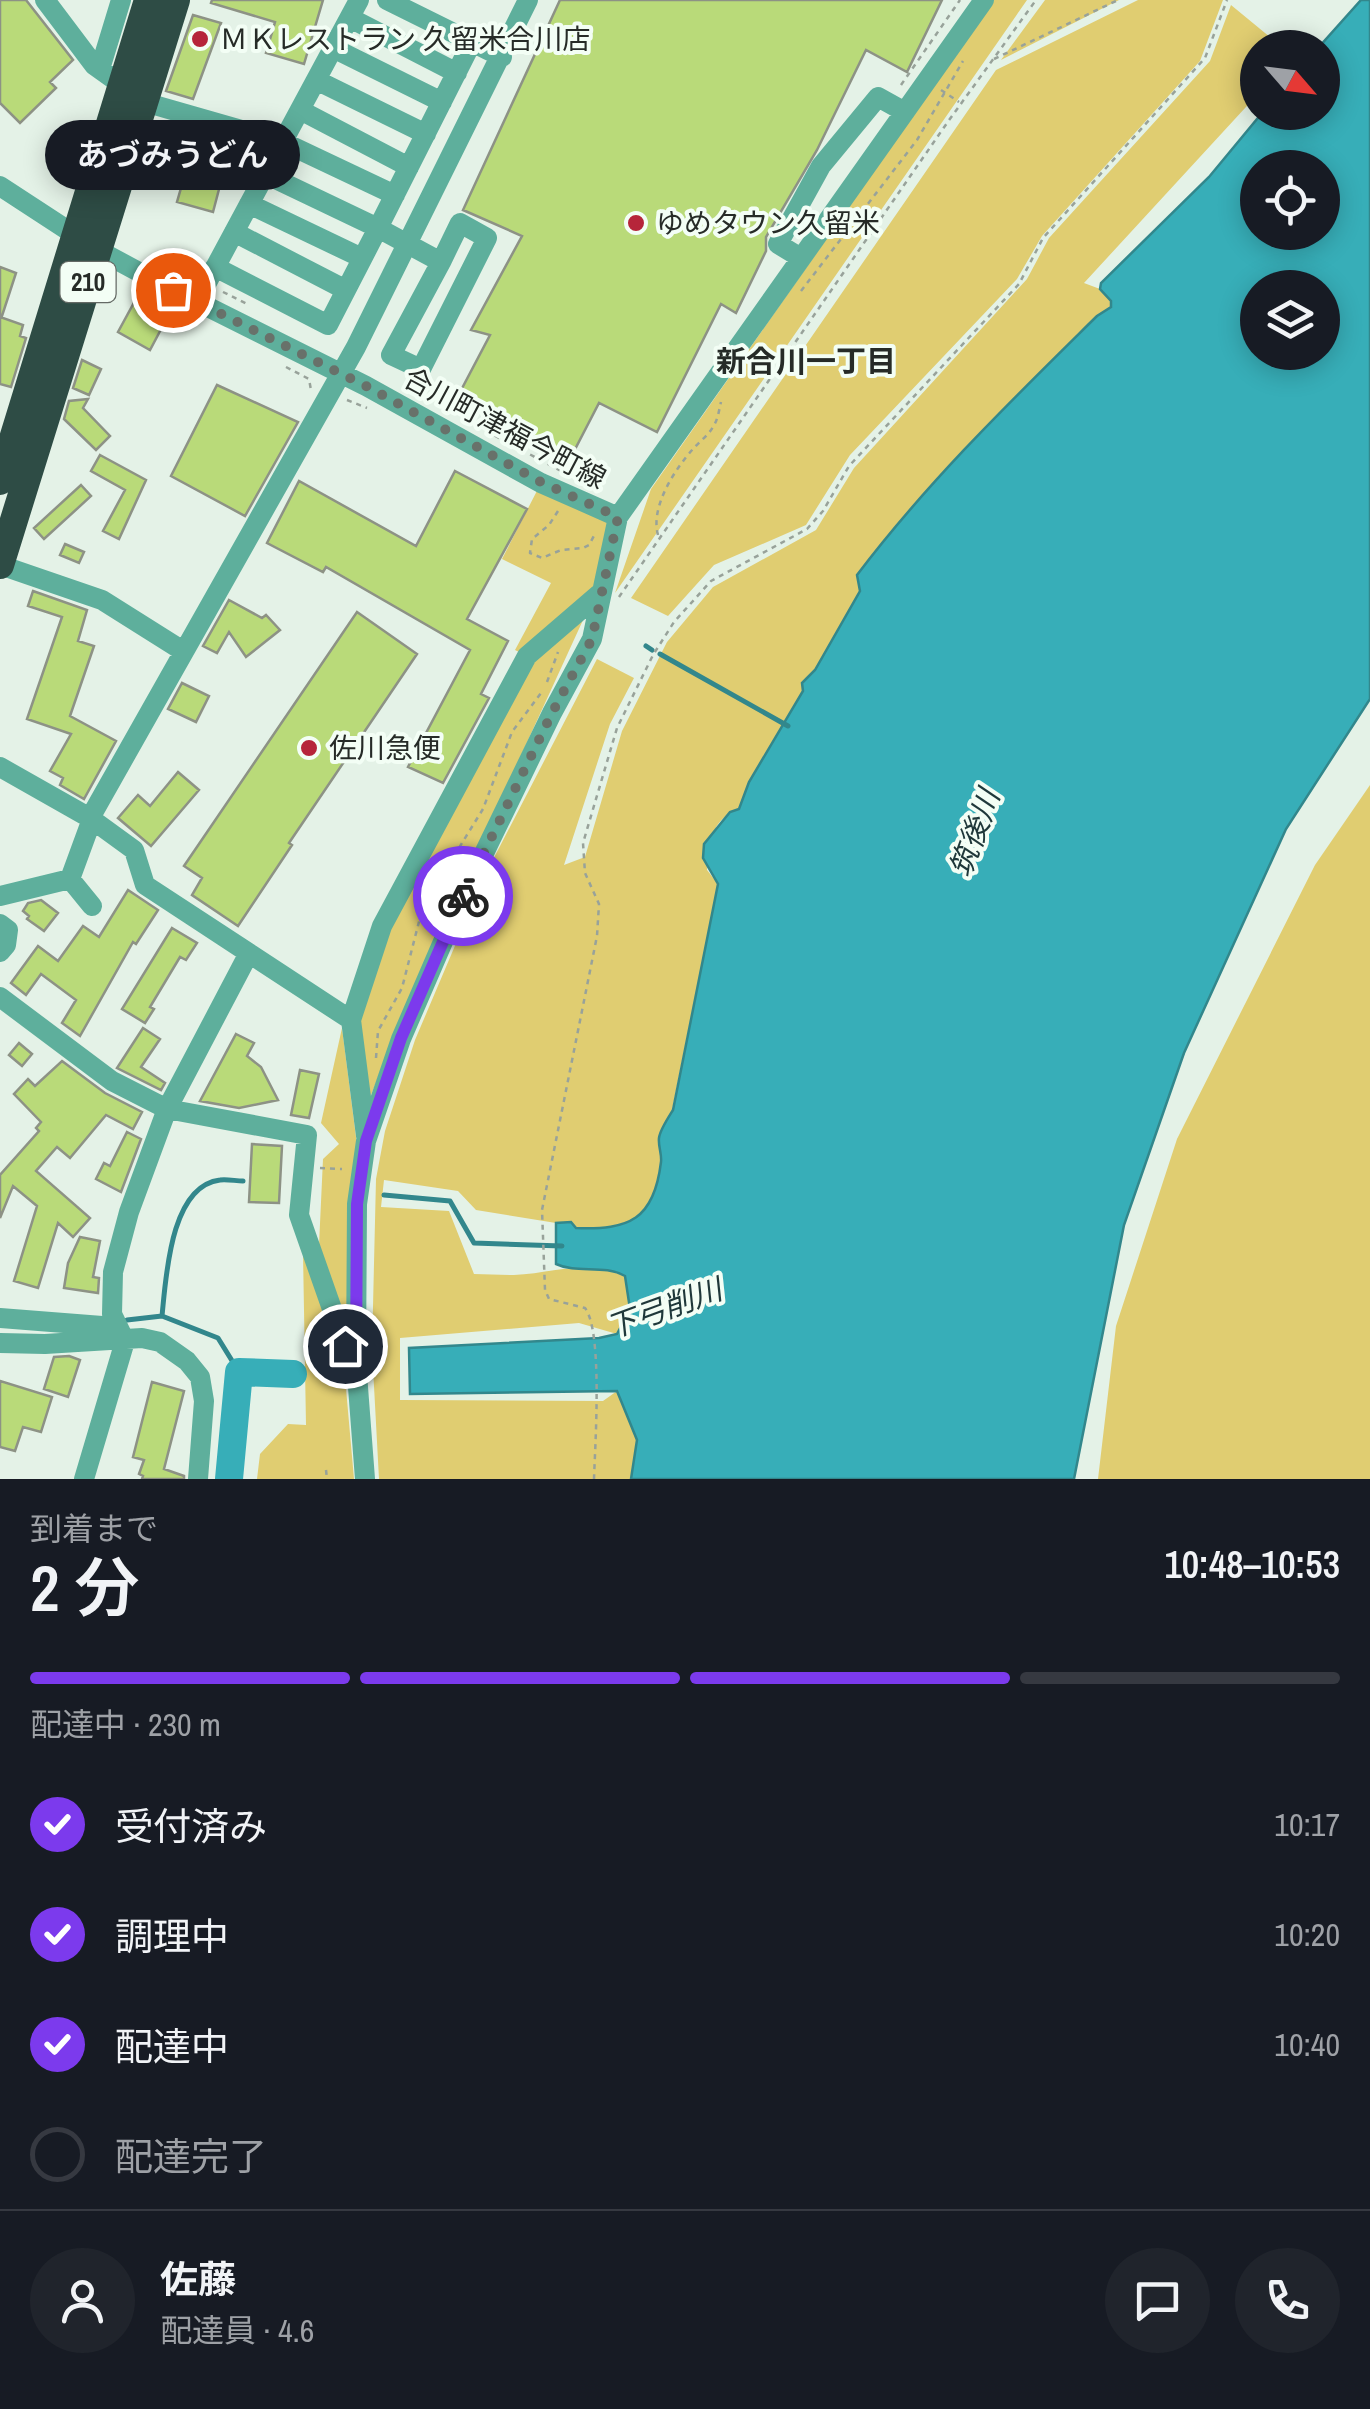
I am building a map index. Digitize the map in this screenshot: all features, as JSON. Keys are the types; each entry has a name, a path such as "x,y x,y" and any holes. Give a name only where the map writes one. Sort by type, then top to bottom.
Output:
{"highway":[{"name":"210","path":"0,565 87,243 122,85 148,0"},
{"name":"210","path":"122,85 176,0"},
{"name":"210","path":"0,482 87,243"}],"street":[{"path":"45,0 94,65 122,85 282,142 394,195"},
{"path":"121,0 122,85"},
{"path":"387,0 502,57"},
{"path":"70,879 91,819 340,374 528,0"},
{"path":"364,1479 356,1361 357,1204 366,1141 401,1038 458,907 592,639 606,600 618,517 801,258 897,108 927,81 984,0"},
{"path":"457,73 354,9 206,284 328,325 409,168 457,73 472,42"},
{"path":"333,48 442,102"},
{"path":"316,80 426,134"},
{"path":"801,258 778,244 821,166 878,98 897,108"},
{"path":"300,110 409,168"},
{"path":"265,174 441,262"},
{"name":"合川町津福今町線","path":"0,186 87,243 206,284 340,374 541,482 618,517"},
{"path":"249,204 362,258"},
{"path":"460,223 487,238 421,369 392,354 441,262 460,223"},
{"path":"234,232 346,290"},
{"path":"0,565 102,600 182,652"},
{"path":"366,1141 351,1020 382,926 527,656 563,626 606,600"},
{"path":"0,768 91,819 134,850 145,885 351,1020"},
{"path":"0,896 70,879"},
{"path":"70,879 92,906"},
{"path":"0,924 8,930 6,945 0,952"},
{"path":"84,1479 118,1326 113,1272 129,1212 167,1110 250,953"},
{"path":"0,997 112,1081 167,1110 307,1135 299,1215 345,1346 356,1361"},
{"path":"0,1318 118,1326 160,1342 187,1361 200,1377 204,1424 198,1479"},
{"path":"0,1343 118,1326"}],"path":[{"path":"897,108 960,0"},
{"path":"606,600 659,537 1036,0"},
{"path":"993,60 1118,0"},
{"path":"594,1479 592,1324 585,1308 560,1304 549,1299 545,1290 542,1210 597,936 599,904 584,873 582,843 617,728 652,655 674,622 711,580 807,529 849,466 1019,284 1043,238 1205,58 1227,0"},
{"path":"792,302 894,172 964,60"},
{"path":"927,81 961,104"},
{"path":"144,254 257,310"},
{"path":"274,361 309,379 313,396"},
{"path":"659,537 659,506 667,487 715,425 721,403"},
{"path":"479,427 566,474"},
{"path":"558,512 532,539 530,554 542,558 561,550 590,546 597,531"},
{"path":"384,1089 375,1054 378,1031 402,988 423,906 482,809 512,732 544,690 556,662 563,626"},
{"path":"304,1166 362,1171"},
{"path":"326,1470 326,1479"}],"shaded area":[{"path":"994,0 1027,0 615,593 651,489"},
{"path":"1045,0 1119,0 1001,60"},
{"path":"1138,0 1223,0 1200,61 1042,236 1017,279 850,455 806,525 714,565 668,616 631,598 996,70"},
{"path":"1231,5 1261,30 1240,30 1240,113 1084,283 1100,289 1112,301 1111,307 973,441 858,574 860,591 815,671 802,683 803,691 749,782 739,809 722,819 713,833 707,870 718,884 672,1110 660,1136 658,1182 645,1209 636,1218 610,1227 575,1228 571,1222 476,1210 458,1191 384,1180 381,1207 449,1211 474,1274 599,1268 625,1275 629,1292 617,1334 579,1323 400,1338 400,1400 603,1401 617,1391 637,1440 631,1479 379,1479 372,1349 376,1179 385,1131 415,1040 485,875 597,659 634,678 610,724 564,865 585,857 622,731 667,642 713,587 816,530 854,468 1027,279 1049,238 1210,61"},
{"path":"541,483 618,517 599,594 527,656 515,650 551,583 502,559"},
{"path":"589,607 403,1013 366,1108 359,1021 383,933 534,657"},
{"path":"1370,785 1370,1479 1098,1479 1116,1326 1177,1139 1315,865"},
{"path":"342,1028 357,1145 347,1331 319,1245 323,1159 339,1144 321,1123"},
{"path":"303,1253 344,1366 354,1479 257,1479 260,1454 288,1424 306,1425"}],"water":[{"name":"筑後川","path":"1361,0 1370,0 1370,699 1286,829 1184,1053 1124,1225 1074,1479 631,1479 637,1440 617,1391 410,1394 409,1348 617,1334 630,1309 625,1276 556,1264 556,1223 595,1228 624,1223 645,1209 658,1182 659,1138 673,1110 718,884 703,858 704,844 730,812 739,809 749,782 803,691 802,683 815,670 860,591 857,575 972,441 1097,316 1111,307 1111,301 1100,289 1101,283 1209,177 1248,130 1340,130 1340,30 1334,30"}],"building":[{"path":"0,0 26,0 73,60 50,82 56,88 20,123 0,103"},
{"path":"323,0 304,64 266,53 275,22 211,3"},
{"name":"ゆめタウン久留米","path":"560,0 942,0 907,72 866,50 817,150 766,237 766,251 736,313 721,304 657,432 599,403 571,457 458,396 490,335 471,330 522,236 463,210"},
{"path":"193,15 221,23 193,99 166,91"},
{"path":"158,129 197,142 190,162 151,148"},
{"path":"188,164 223,174 213,212 177,202"},
{"path":"0,267 16,273 2,316 0,316"},
{"path":"136,299 168,316 150,350 118,332"},
{"path":"0,317 23,325 20,336 26,338 11,387 0,384"},
{"path":"82,360 101,369 89,395 73,388"},
{"path":"217,385 298,422 245,516 171,476"},
{"path":"88,399 83,408 110,436 96,450 64,419 69,401"},
{"path":"100,455 146,480 119,539 103,531 125,490 91,471"},
{"path":"455,471 527,509 467,619 508,641 481,694 489,698 443,783 408,767 470,650 326,567 323,572 267,543 299,481 416,546"},
{"path":"81,485 91,496 44,539 34,528"},
{"path":"65,544 84,552 79,563 60,555"},
{"path":"33,591 87,610 78,641 94,646 70,716 116,741 84,799 60,785 63,778 50,771 71,734 27,719 62,617 28,606"},
{"path":"229,600 262,618 266,615 280,630 246,657 229,632 217,653 203,646"},
{"name":"佐川急便","path":"357,612 417,654 289,843 292,845 238,926 192,895 202,878 184,866"},
{"path":"182,683 209,696 196,722 168,709"},
{"path":"178,772 199,790 151,846 118,818 138,795 150,806"},
{"path":"128,890 158,910 136,944 133,942 80,1036 62,1023 76,1000 41,974 26,995 11,983 38,946 58,961 83,926 99,937"},
{"path":"41,900 58,913 44,931 27,919 29,916 23,911 28,903"},
{"path":"172,928 197,943 186,960 180,957 150,1007 154,1009 145,1023 122,1009"},
{"path":"143,1028 160,1039 141,1067 165,1083 161,1090 117,1068"},
{"path":"236,1034 254,1043 247,1056 261,1067 278,1100 239,1108 200,1101"},
{"path":"19,1043 32,1054 22,1066 9,1055"},
{"path":"62,1061 105,1093 142,1112 133,1129 106,1115 70,1158 57,1147 36,1171 90,1218 73,1237 58,1223 38,1288 14,1281 37,1206 13,1186 0,1218 0,1175 39,1131 36,1128 41,1122 14,1094 28,1079 35,1086"},
{"path":"300,1070 319,1074 309,1118 291,1115"},
{"path":"127,1132 141,1139 121,1192 96,1179 104,1163 110,1166"},
{"path":"252,1144 282,1146 279,1203 249,1202"},
{"path":"80,1237 100,1241 93,1277 99,1278 98,1293 64,1288 68,1263"},
{"path":"54,1357 80,1360 68,1397 44,1389"},
{"path":"0,1381 52,1397 41,1432 23,1427 15,1451 0,1447"},
{"path":"152,1382 184,1391 164,1469 184,1479 142,1479 139,1474 144,1460 133,1457"}],"waterway":[{"path":"646,646 652,650"},
{"path":"660,654 788,726"},
{"path":"162,1316 174,1236 190,1198 203,1186 220,1180 243,1181"},
{"path":"384,1195 450,1201 474,1243 562,1246"},
{"path":"127,1320 162,1316 218,1338 239,1372"},
{"name":"下弓削川","path":"229,1479 239,1372 293,1374"}],"way so far":[{"path":"173,290 366,386 541,482 618,517 592,639 463,896"}],"place":[{"name":"ＭＫレストラン 久留米合川店","path":"200,39"},
{"name":"ゆめタウン久留米","path":"636,223"},
{"name":"あづみうどん","path":"173,290"},
{"name":"佐川急便","path":"309,748"}],"district":[{"name":"新合川一丁目","path":"806,361"}],"route":[{"path":"345,1346 356,1361 357,1204 366,1141 401,1038 463,896"}]}
